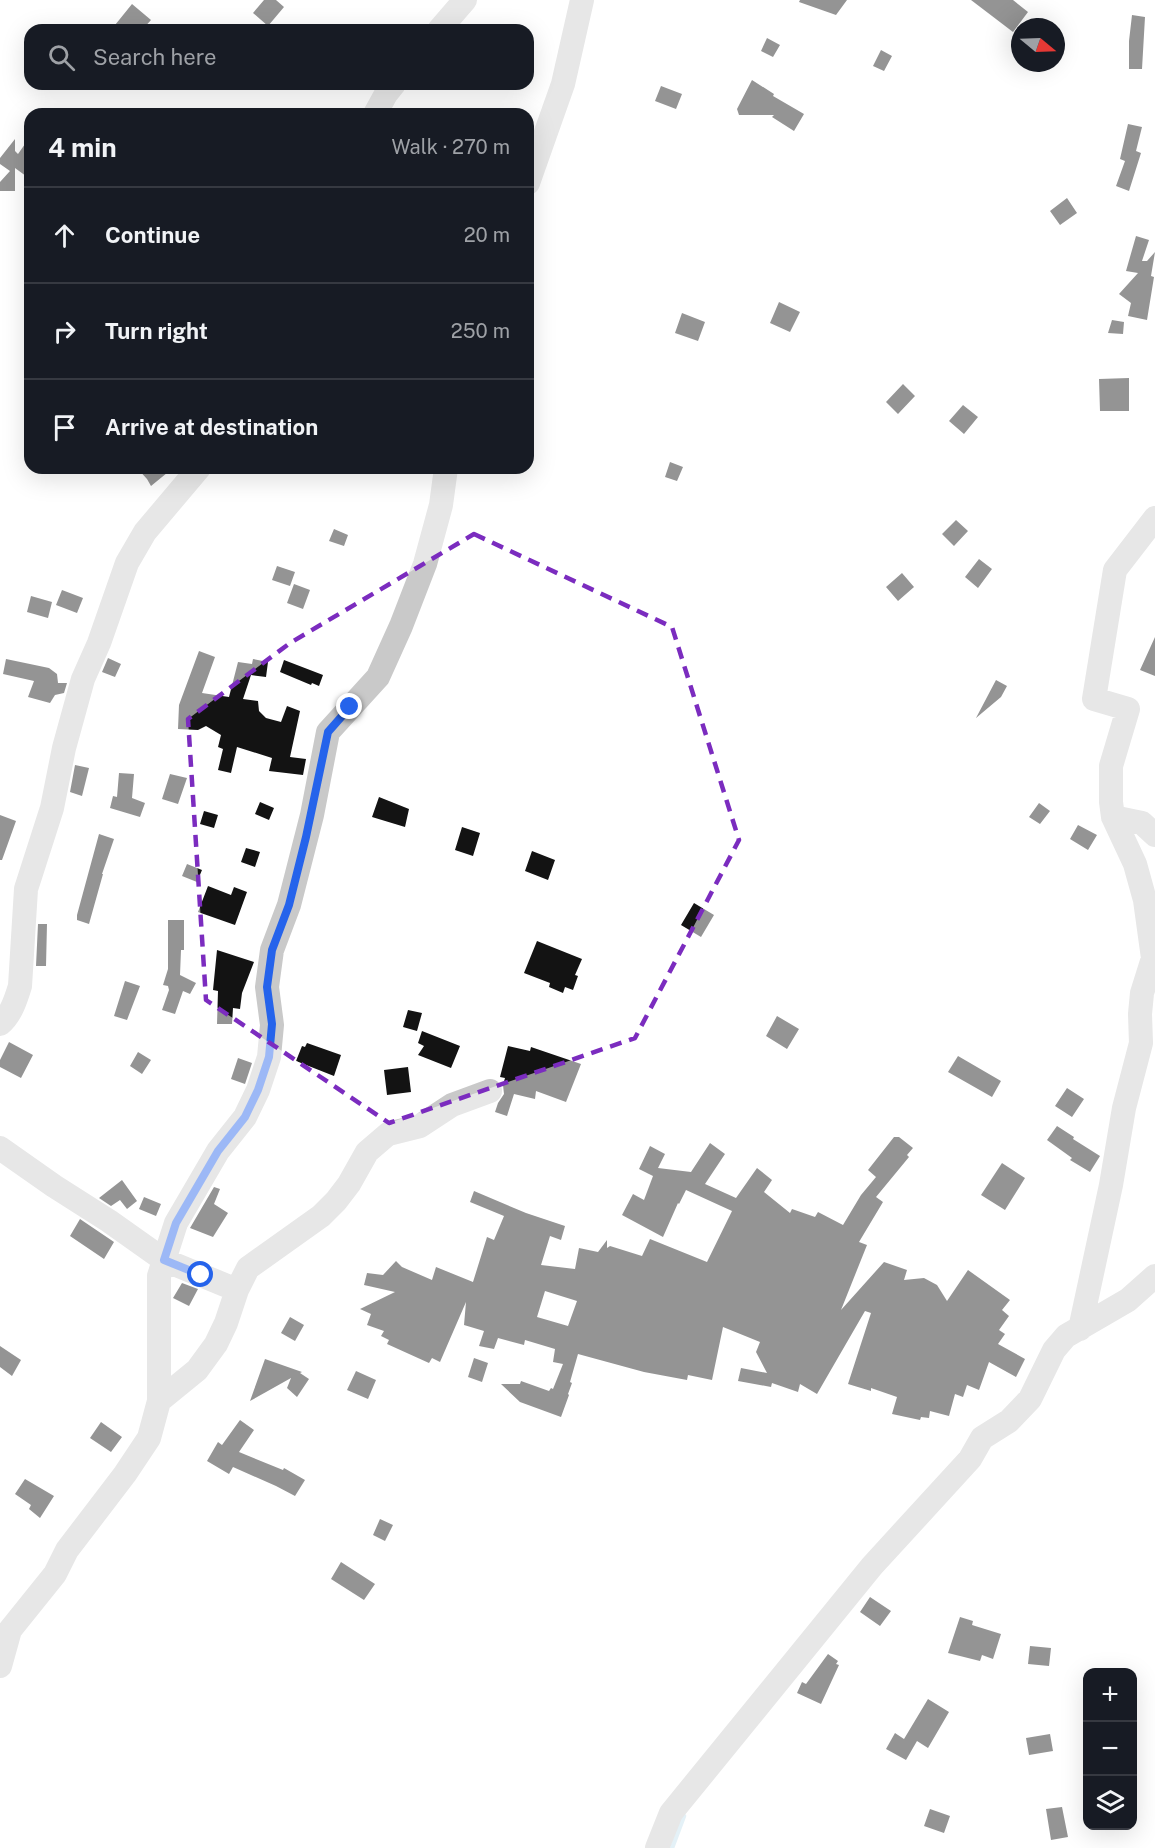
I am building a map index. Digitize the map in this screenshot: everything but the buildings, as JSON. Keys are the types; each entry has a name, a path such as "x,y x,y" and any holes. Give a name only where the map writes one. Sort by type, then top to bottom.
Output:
{"street":[{"path":"445,24 465,0"},
{"path":"534,166 563,84 582,0"},
{"path":"378,108 389,90"},
{"path":"0,1024 15,1000 20,986 26,889 52,808 64,748 83,679 99,643 127,563 146,532 194,474"},
{"path":"0,1666 10,1630 55,1574 67,1550 125,1474 149,1438 159,1401 159,1276 176,1223 218,1151 245,1117 258,1090 269,1057 272,1024 267,987 272,950 289,905 304,849 328,732 378,677 397,636 425,564 441,505 445,474"},
{"path":"1080,1329 1112,1185 1124,1108 1141,1043 1142,993 1153,958 1136,864 1113,817 1111,802 1111,766 1128,709 1094,699 1115,570 1155,518"},
{"path":"1113,817 1142,823 1155,835"},
{"path":"159,1401 197,1370 216,1344 237,1290 249,1268 321,1216 336,1201 367,1152 388,1134 420,1126 452,1105 490,1091"},
{"path":"0,1148 164,1260 237,1290"},
{"path":"657,1848 671,1813 826,1621 872,1566 970,1459 982,1438 1009,1421 1030,1399 1054,1350 1066,1336 1128,1300 1155,1276"}],"highlighted area":[{"path":"474,534 672,627 739,840 635,1038 389,1123 206,1000 188,719 290,643"}],"waterway":[{"path":"672,1848 684,1816"}],"route":[{"path":"201,1275 164,1260 176,1223 218,1151 245,1117 258,1090 269,1057 272,1024 267,987 272,950 289,905 312,815 328,732 350,707"}]}
